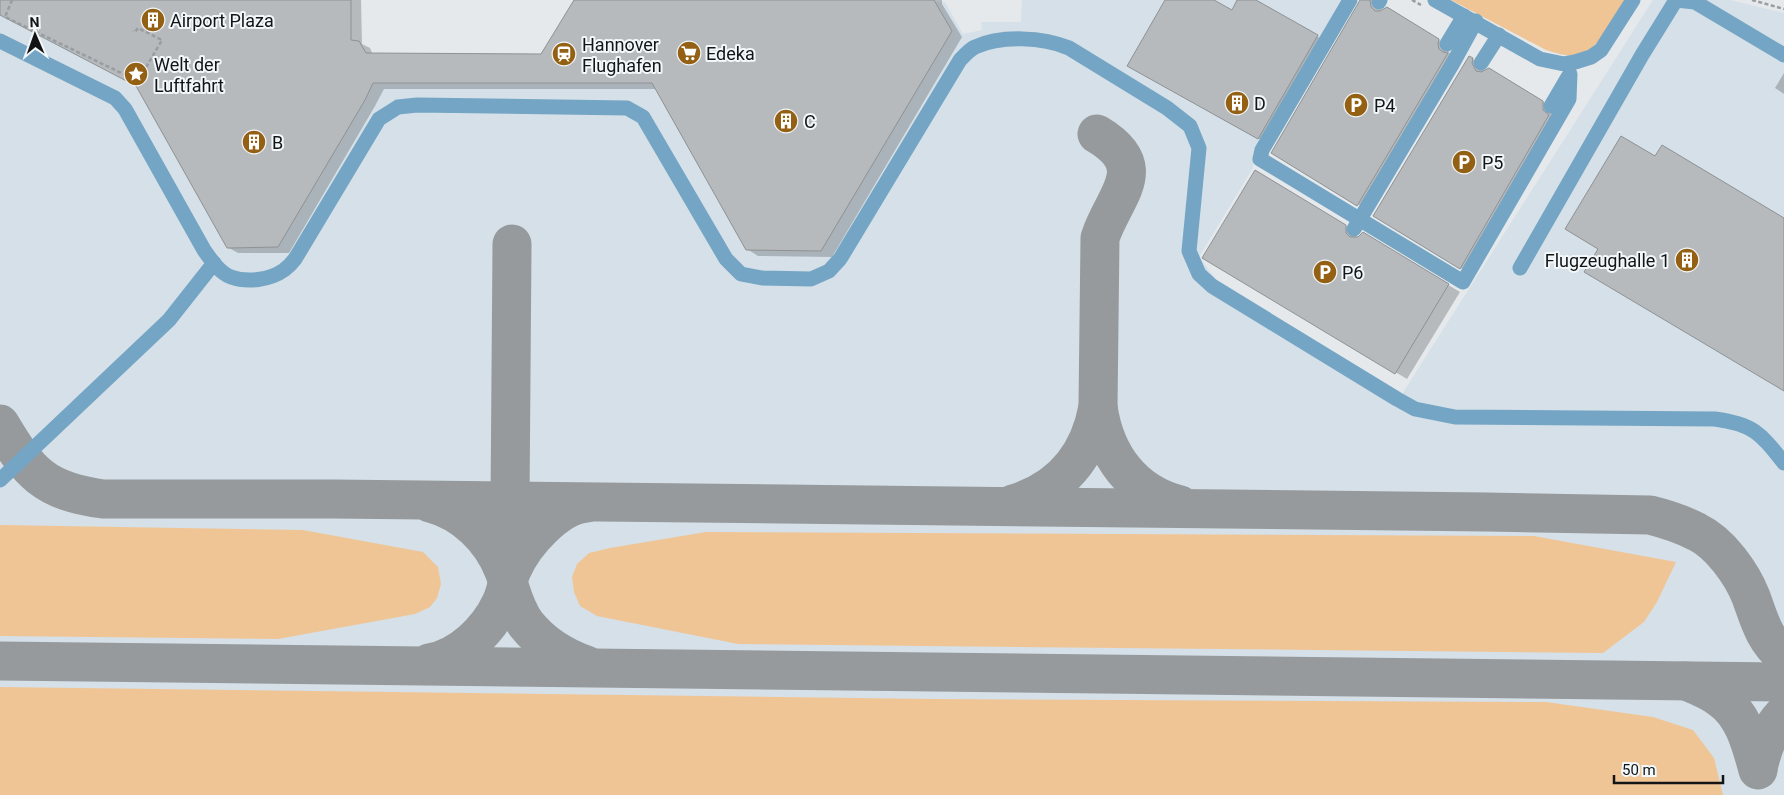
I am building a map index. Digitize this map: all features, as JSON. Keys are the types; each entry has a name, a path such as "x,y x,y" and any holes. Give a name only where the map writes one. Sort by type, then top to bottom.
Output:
{"street":[{"path":"1350,0 1262,150 1260,159 1357,224 1463,282 1569,99 1572,68"},
{"path":"1434,0 1540,59 1564,64 1572,68"},
{"path":"1551,106 1572,68 1601,50 1634,0"},
{"path":"1520,268 1642,55 1676,0 1695,2 1784,55"},
{"path":"1357,224 1453,63 1470,19"},
{"path":"1447,44 1470,19"},
{"path":"1481,63 1499,35"},
{"path":"0,41 115,98 125,108 204,250 214,263 230,277 245,280 259,280 274,276 284,270 295,259 379,119 398,108 418,105 603,106 627,108 643,117 726,259 741,274 762,278 811,279 829,272 840,260 960,60 973,48 996,40 1056,42 1167,108 1190,126 1199,148 1189,251 1199,274 1212,286 1396,399 1415,408 1455,417 1715,419 1731,421 1744,425 1763,437 1784,463"},
{"path":"0,480 169,320 214,263"}],"path":[{"path":"12,0 5,17 138,81 162,40 138,28 135,32 133,31"},
{"path":"1752,0 1784,9"}],"shaded area":[{"path":"0,0 165,39 359,41 366,53 541,54 574,0 867,0 945,2 963,34 982,30 981,22 1021,22 1022,0 1341,0 1255,151 1253,168 1199,257 1216,279 1402,394 1653,0 1730,0 1784,13 1784,795 0,795"},
{"path":"1451,0 1625,0 1606,33 1599,41 1585,52 1569,55 1546,50"},
{"path":"0,525 303,530 423,552 438,567 441,584 437,598 430,607 415,614 278,639 0,636"},
{"path":"706,532 1534,536 1676,562 1657,602 1644,622 1603,653 738,644 597,616 580,606 574,592 572,577 577,564 589,553"},
{"path":"0,687 933,699 1546,702 1653,717 1693,730 1714,758 1723,795 0,795"}],"building":[{"path":"0,0 351,0 351,40 359,41 366,53 541,54 574,0 934,0 952,31 821,251 746,250 652,83 373,83 365,100 278,247 227,248 136,86 0,15"},
{"name":"D","path":"1165,0 1214,0 1232,10 1237,0 1256,0 1318,35 1258,139 1127,66"},
{"name":"P4","path":"1360,0 1370,0 1371,7 1375,11 1380,11 1387,7 1439,39 1439,49 1448,53 1357,206 1271,153"},
{"name":"P5","path":"1469,56 1473,58 1472,63 1476,71 1481,72 1489,68 1543,101 1543,110 1549,115 1460,269 1373,216"},
{"name":"Flugzeughalle 1","path":"1621,136 1655,156 1662,145 1784,218 1784,391 1584,272 1598,249 1565,229"},
{"name":"P6","path":"1255,170 1346,225 1346,233 1350,237 1358,237 1363,232 1449,284 1395,374 1202,258"}],"taxiway":[{"path":"1013,504 1030,498 1059,480 1080,456 1094,425 1098,407 1100,238 1120,196 1125,183 1126,171 1123,159 1114,147 1097,134"},
{"path":"508,583 512,244"},
{"path":"1098,407 1107,441 1114,456 1124,469 1148,491 1180,505"},
{"path":"0,424 20,455 40,477 66,491 103,499 334,499 1650,515 1674,522 1697,532 1722,551 1736,569 1747,588 1767,636 1784,656"},
{"path":"430,503 454,513 484,537 504,571 518,612 526,624 553,649 586,665"},
{"path":"429,663 452,655 472,642 481,633 503,599 512,570 524,549 553,518 576,505 587,503"},
{"path":"0,661 1784,682"},
{"path":"1686,681 1717,696 1735,713 1745,731 1758,770"},
{"path":"1758,768 1767,739 1774,726 1784,714"}],"place":[{"name":"Airport Plaza","path":"153,20"},
{"name":"Edeka","path":"689,53"},
{"name":"Hannover Flughafen","path":"564,54"},
{"name":"Welt der Luftfahrt","path":"136,74"},
{"name":"D","path":"1237,103"},
{"name":"P4","path":"1356,105"},
{"name":"C","path":"786,121"},
{"name":"B","path":"254,142"},
{"name":"P5","path":"1464,162"},
{"name":"Flugzeughalle 1","path":"1687,260"},
{"name":"P6","path":"1325,272"}]}
